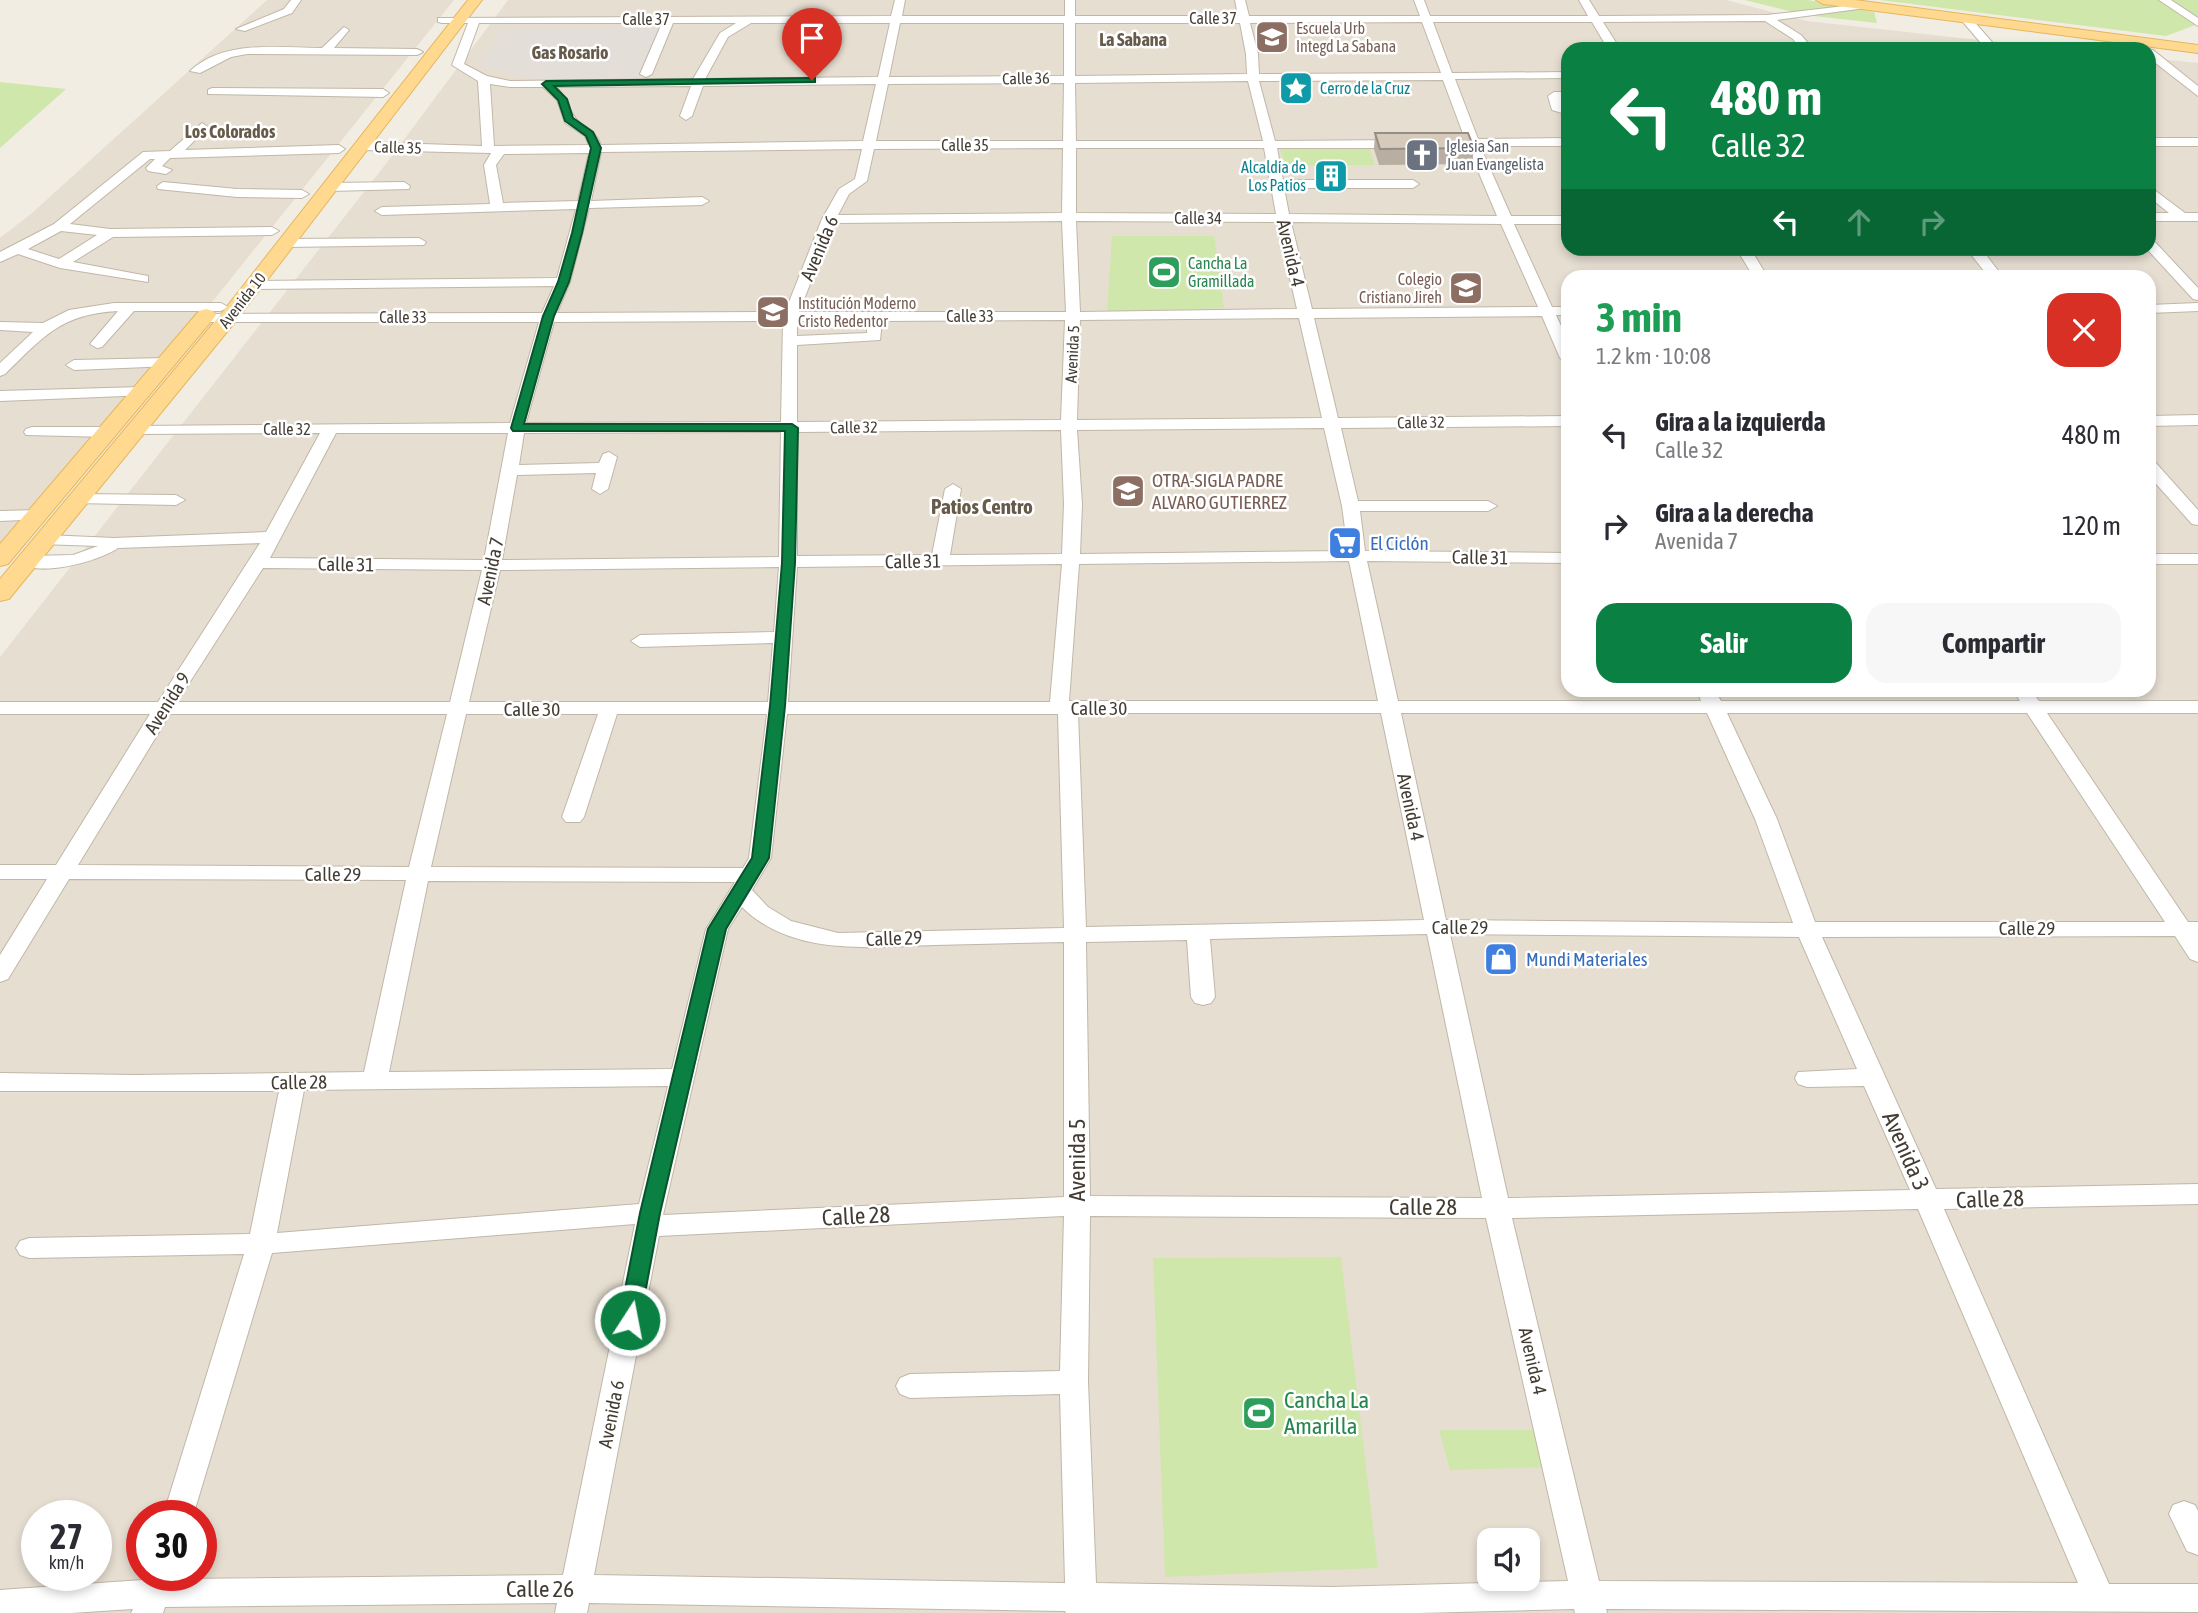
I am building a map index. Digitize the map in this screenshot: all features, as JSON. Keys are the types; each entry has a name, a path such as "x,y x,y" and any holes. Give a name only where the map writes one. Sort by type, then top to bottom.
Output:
{"main road":[{"name":"Avenida 10","path":"458,0 459,20"},
{"name":"Avenida 10","path":"0,559 167,363 219,313 254,285 475,0"},
{"path":"1824,0 2198,46"},
{"path":"1856,3 2111,42"},
{"name":"Avenida 10","path":"257,250 417,52 459,20"},
{"path":"2156,47 2198,46"},
{"name":"Avenida 10","path":"0,594 139,429 219,313 229,288"}],"street":[{"path":"253,51 256,45 254,34 241,29 288,11 296,0"},
{"name":"Avenida 6","path":"573,1601 649,1219 717,929 760,858 778,706 789,563 792,428 790,317 829,219 844,192 861,181 900,0"},
{"name":"Avenida 5","path":"1070,0 1072,145 1069,217 1073,316 1069,424 1073,504 1063,708 1075,934 1077,1206 1074,1382 1081,1606"},
{"path":"1419,0 1504,219 1561,341"},
{"path":"1584,0 1609,42"},
{"path":"2164,0 2198,23"},
{"name":"Calle 37","path":"459,20 669,19 715,14 752,19 1070,18 1243,9 1427,18 1766,18 1856,3"},
{"path":"686,117 699,81 724,35 752,19 762,8"},
{"path":"2176,8 2198,10"},
{"name":"Avenida 4","path":"1243,9 1253,77 1270,145 1304,312 1351,506 1357,556 1436,927 1497,1208 1589,1604"},
{"path":"1766,18 1801,42"},
{"path":"646,74 669,19"},
{"path":"459,20 458,65 484,79 494,150 490,165 497,208"},
{"path":"1968,20 1986,42"},
{"path":"324,51 344,30"},
{"path":"195,71 228,54 253,51 417,52"},
{"path":"2156,59 2198,92"},
{"path":"2156,71 2198,72"},
{"name":"Calle 36","path":"484,79 510,84 546,84 1561,75"},
{"path":"546,84 562,99 569,120 590,134 596,148"},
{"path":"212,92 383,93"},
{"path":"1558,110 1554,96 1561,96"},
{"path":"166,170 152,168 202,127"},
{"name":"Calle 35","path":"362,146 494,150 868,145 1561,142"},
{"path":"2156,142 2198,142"},
{"name":"Avenida 7","path":"375,1080 418,875 492,565 517,428 548,316 563,282 596,148"},
{"path":"0,258 59,227 147,155 339,149"},
{"path":"1278,184 1413,184"},
{"path":"163,186 237,193 302,194"},
{"path":"330,187 404,186"},
{"path":"2156,196 2182,217"},
{"path":"382,211 702,201"},
{"name":"Calle 34","path":"829,219 1069,217 1561,220"},
{"path":"2156,217 2198,217"},
{"path":"59,227 110,233 280,222"},
{"path":"60,264 110,233"},
{"path":"287,243 419,242"},
{"path":"16,249 60,264 143,279"},
{"path":"2156,251 2198,296"},
{"path":"1979,256 1990,270"},
{"path":"254,285 431,300 563,282"},
{"name":"Calle 33","path":"46,328 62,316 76,312 129,308 219,313 431,300 548,316 874,317 1561,311"},
{"path":"2156,309 2198,307"},
{"path":"97,344 129,308"},
{"path":"791,341 875,337 874,317"},
{"path":"0,326 46,328"},
{"path":"0,371 46,328"},
{"path":"74,365 167,363"},
{"path":"0,396 143,392"},
{"path":"2156,421 2198,420"},
{"name":"Calle 32","path":"139,429 792,428 1561,421"},
{"name":"Avenida 9","path":"0,974 163,709 258,563 330,429"},
{"path":"32,432 109,432"},
{"path":"509,470 607,462 600,489"},
{"path":"2156,474 2198,520"},
{"path":"940,560 953,489"},
{"path":"80,499 176,500"},
{"path":"1351,506 1488,506"},
{"path":"0,516 39,514"},
{"path":"46,540 100,541 114,544 273,537"},
{"path":"28,561 80,561 103,552 114,544"},
{"name":"Calle 31","path":"258,563 492,565 1357,556 1561,558"},
{"path":"2156,559 2198,559"},
{"path":"640,641 782,637"},
{"name":"Calle 30","path":"0,708 1390,708 1710,698 2028,698 2198,707"},
{"name":"Avenida 3","path":"1710,698 1766,819 1807,930 1928,1201 2102,1605"},
{"path":"2028,698 2189,929 2198,954"},
{"path":"573,817 609,709"},
{"name":"Calle 29","path":"0,872 418,875 745,882 748,902 765,916 788,930 838,940 1436,927 2189,929"},
{"path":"1198,931 1203,997"},
{"name":"Calle 28","path":"0,1082 293,1082 682,1077"},
{"path":"1807,1078 1872,1077"},
{"path":"183,1500 261,1244 293,1082"},
{"name":"Calle 28","path":"29,1248 261,1244 649,1219 1077,1206 1497,1208 2198,1194"},
{"path":"910,1386 1074,1382"},
{"path":"2184,1514 2198,1542"},
{"name":"Calle 26","path":"0,1604 153,1594 1081,1606 1331,1601 2102,1605 2198,1598"}],"shaded area":[{"path":"267,0 454,0 213,301 0,551 0,238 32,213"},
{"path":"508,0 1726,0 1807,21 1998,42 1561,42 1561,256 2156,256 2156,59 2198,63 2198,1613 0,1613 0,657 385,165"},
{"path":"669,27 640,80 538,80 479,65 503,29"}],"green space":[{"path":"1745,0 1808,0 1874,12 1877,23 1805,15"},
{"path":"1880,0 2198,0 2198,24 2166,36"},
{"path":"0,82 66,89 0,148"},
{"path":"1369,147 1375,165 1285,166 1280,148"},
{"name":"Cancha La Gramillada","path":"1112,236 1214,236 1224,308 1107,312"},
{"name":"Cancha La Amarilla","path":"1341,1257 1378,1568 1165,1577 1153,1258"},
{"path":"1439,1430 1541,1430 1552,1467 1450,1470"}],"building":[{"path":"1375,133 1468,133 1474,148 1380,149"}],"place":[{"name":"Escuela Urb Integd La Sabana","path":"1272,37"},
{"name":"Cerro de la Cruz","path":"1296,88"},
{"name":"Iglesia San Juan Evangelista","path":"1422,155"},
{"name":"Alcaldía de Los Patios","path":"1331,176"},
{"name":"Cancha La Gramillada","path":"1164,272"},
{"name":"Colegio Cristiano Jireh","path":"1466,288"},
{"name":"Institución Moderno Cristo Redentor","path":"773,312"},
{"name":"OTRA-SIGLA PADRE ALVARO GUTIERREZ","path":"1128,491"},
{"name":"El Ciclón","path":"1345,543"},
{"name":"Mundi Materiales","path":"1501,959"},
{"name":"Cancha La Amarilla","path":"1259,1413"}],"district":[{"name":"La Sabana","path":"1133,39"},
{"name":"Gas Rosario","path":"570,52"},
{"name":"Los Colorados","path":"230,131"},
{"name":"Patios Centro","path":"982,506"}],"route":[{"path":"630,1320 650,1213 717,929 760,858 778,706 789,563 792,428 517,428 548,316 563,282 577,233 596,148 590,134 569,120 562,99 546,84 812,80"}]}
